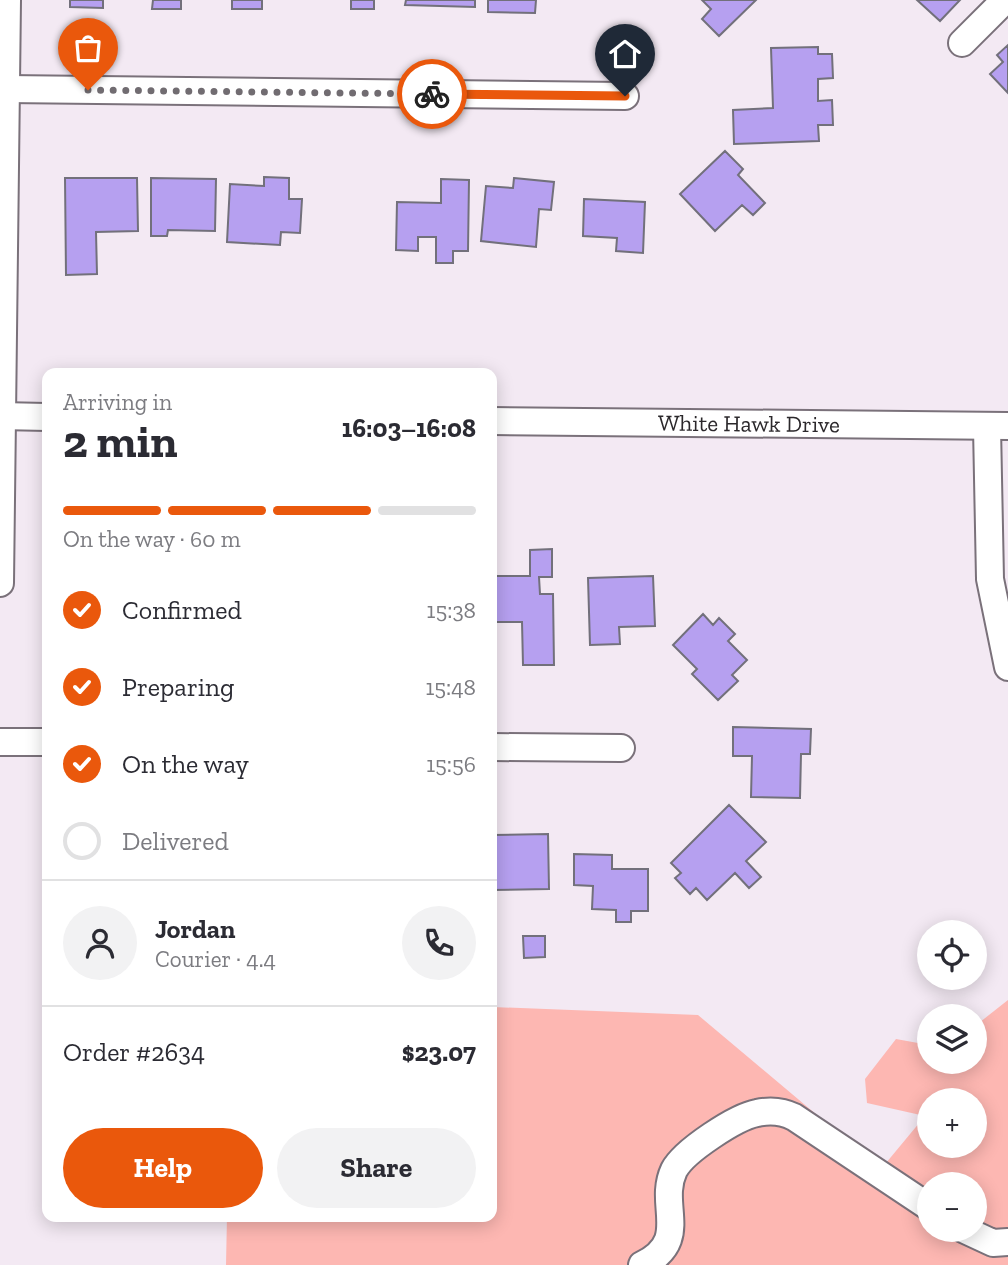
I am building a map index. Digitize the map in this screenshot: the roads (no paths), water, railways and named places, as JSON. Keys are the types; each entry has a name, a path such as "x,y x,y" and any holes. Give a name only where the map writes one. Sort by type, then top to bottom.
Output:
{"street":[{"path":"0,583 7,0"},
{"path":"962,43 1005,0"},
{"path":"6,89 625,96"},
{"path":"1,416 42,417"},
{"name":"White Hawk Drive","path":"497,421 997,426"},
{"path":"997,426 990,579 1008,667"},
{"path":"0,742 42,742"},
{"path":"497,747 621,748"},
{"path":"642,1265 657,1257 671,1234 668,1194 677,1166 696,1148 740,1118 757,1112 783,1112 917,1200"},
{"path":"987,1240 993,1243 1008,1242"}]}
